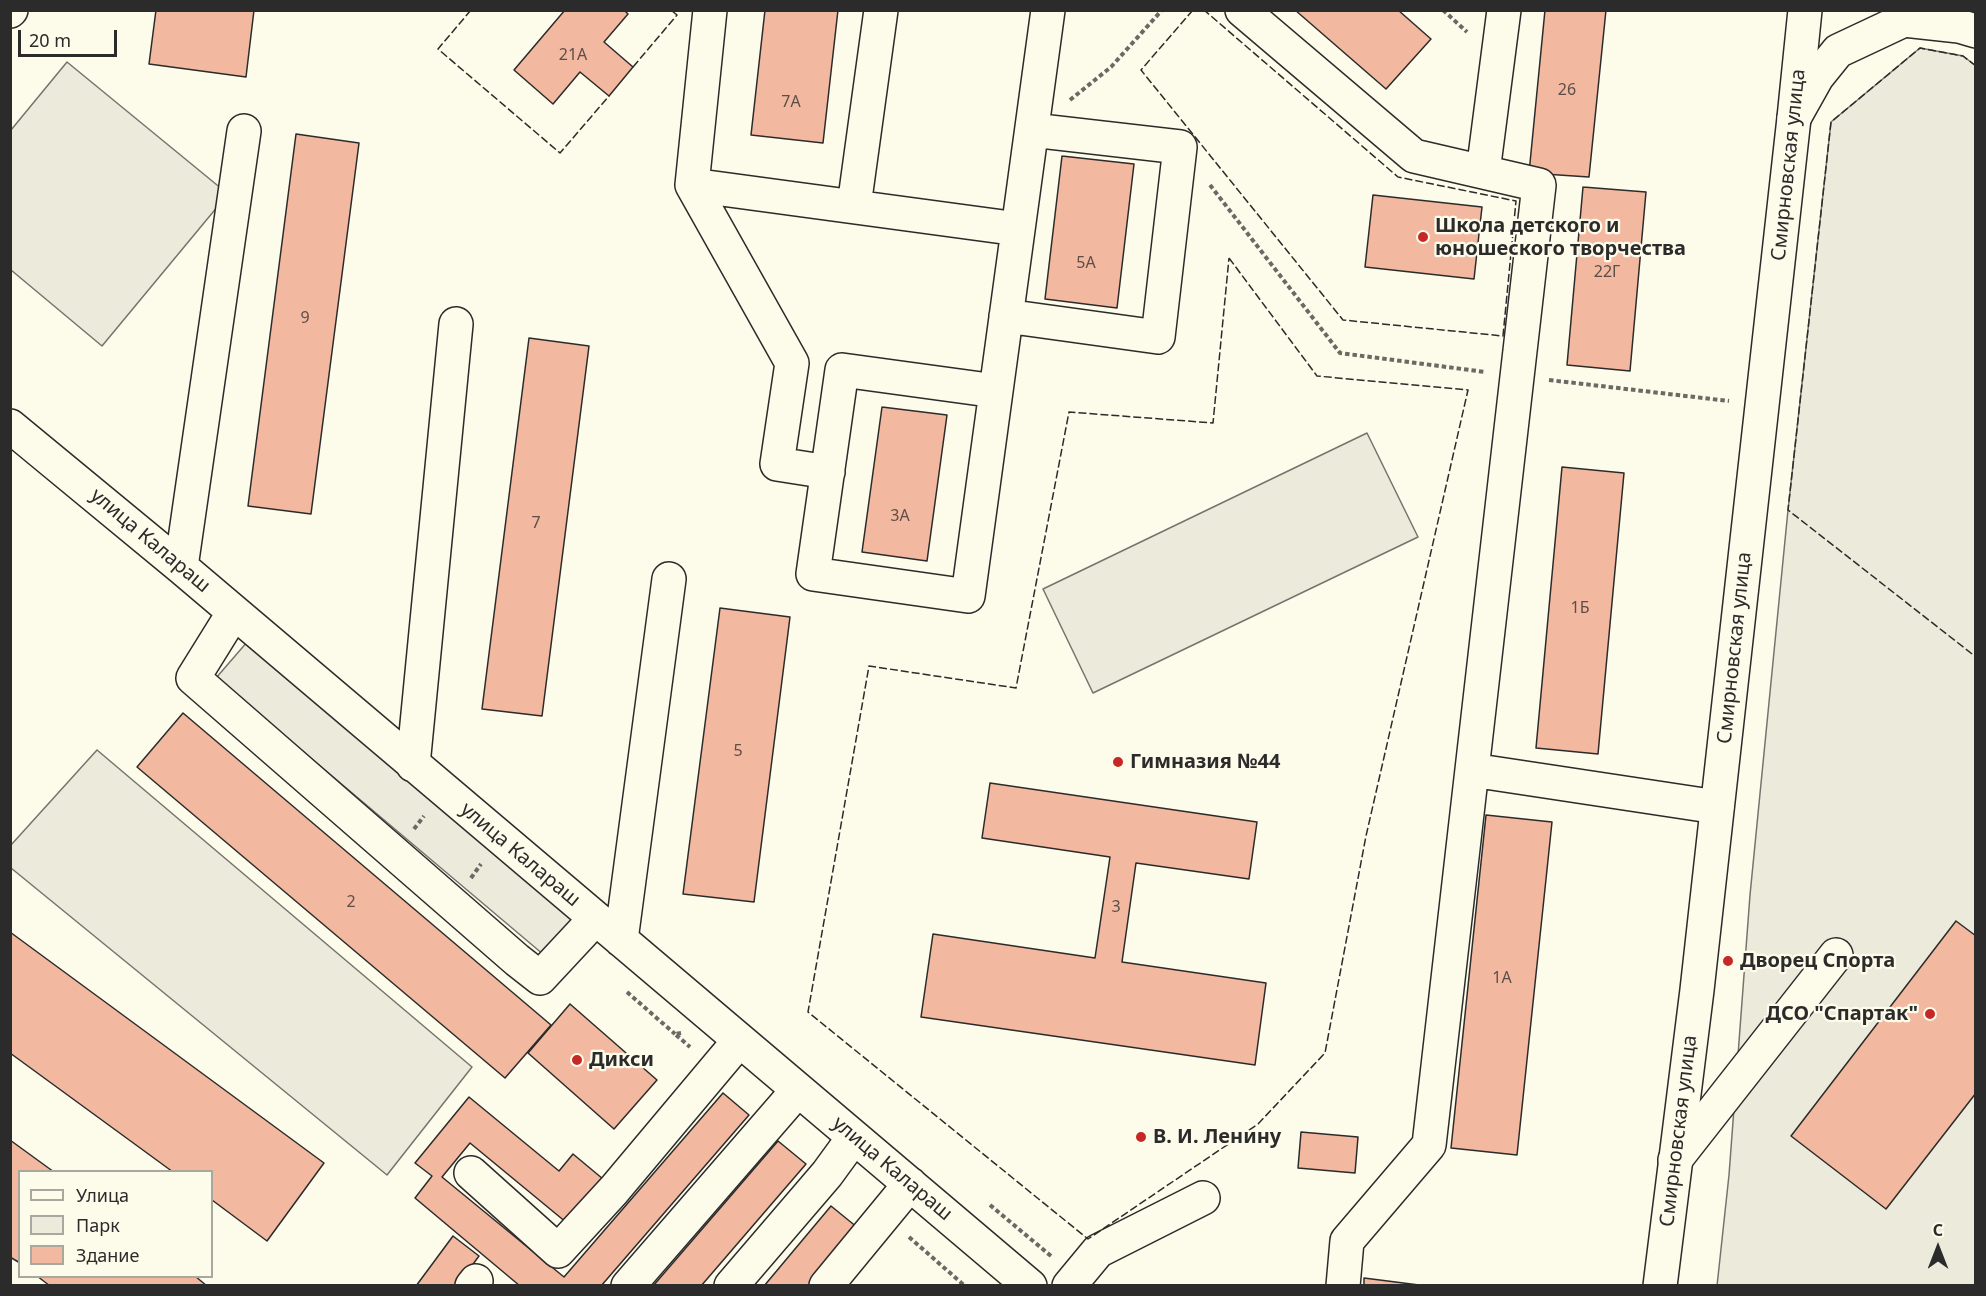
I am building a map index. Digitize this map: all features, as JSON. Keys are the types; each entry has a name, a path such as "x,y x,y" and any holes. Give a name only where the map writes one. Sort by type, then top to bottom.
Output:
{"street":[{"path":"710,10 692,185 792,363 777,464 828,472"},
{"path":"854,206 881,10"},
{"path":"996,391 842,370 813,574 968,597 1048,10"},
{"path":"1242,10 1413,156 1539,185 1429,1145 1347,1241 1343,1286"},
{"path":"1483,172 1504,10"},
{"name":"Смирновская улица","path":"1660,1286 1717,807 1805,10"},
{"path":"1971,10 1976,15"},
{"path":"1794,118 1817,77 1838,51 1904,20 1959,26 1976,31"},
{"path":"1006,316 1158,337 1180,147 1032,130"},
{"path":"181,567 244,131"},
{"path":"692,185 1018,229"},
{"path":"413,765 456,324"},
{"name":"улица Калараш","path":"10,426 181,567 1030,1286"},
{"path":"621,940 669,579"},
{"path":"234,612 192,678 518,960 540,978 596,919"},
{"path":"1472,770 1717,807"},
{"path":"1675,1160 1836,955"},
{"path":"471,1173 558,1251 614,1190 740,1041"},
{"path":"628,1286 798,1090"},
{"path":"731,1286 827,1174 854,1137"},
{"path":"826,1286 909,1184"},
{"path":"1069,1286 1098,1251 1203,1198"}],"path":[{"path":"1032,130 1111,67 1161,10"},
{"path":"1180,147 1340,353 1734,401"}],"green space":[{"path":"1920,48 1963,56 1976,66 1975,1285 1717,1286 1729,1175 1750,895 1788,510 1831,122"},
{"path":"67,62 228,194 102,346 11,270 11,130"},
{"path":"1367,433 1418,537 1093,693 1043,589"},
{"path":"248,641 576,918 544,955 216,678"},
{"path":"97,750 472,1067 387,1175 11,868 11,845"}],"building":[{"path":"156,10 254,10 246,77 149,64"},
{"path":"565,10 624,10 628,14 604,42 633,67 609,96 580,72 553,104 514,70"},
{"path":"765,10 838,10 823,143 751,135"},
{"path":"1295,10 1398,10 1431,39 1386,89"},
{"path":"1545,10 1606,10 1589,177 1529,173"},
{"path":"296,134 359,143 311,514 248,506"},
{"path":"1062,156 1134,164 1117,308 1045,299"},
{"path":"1583,187 1646,192 1630,371 1567,365"},
{"name":"Школа детского и юношеского творчества","path":"1373,195 1482,207 1474,279 1365,267"},
{"path":"529,338 589,346 542,716 482,709"},
{"path":"882,407 947,415 927,561 862,552"},
{"path":"1562,467 1624,473 1598,754 1536,748"},
{"path":"720,608 790,617 754,902 683,894"},
{"path":"183,713 551,1025 505,1078 137,767"},
{"path":"990,783 1257,822 1249,879 1136,863 1122,962 1266,983 1255,1065 921,1017 933,934 1095,958 1110,857 982,838"},
{"path":"1486,815 1552,822 1517,1155 1451,1148"},
{"name":"ДСО \"Спартак\"","path":"1956,921 1976,936 1976,1093 1886,1209 1791,1136"},
{"path":"10,932 324,1163 267,1241 213,1201 213,1170 170,1170 10,1053"},
{"path":"570,1004 657,1080 614,1129 528,1053"},
{"path":"723,1093 749,1115 601,1286 520,1286 415,1198 432,1176 415,1163 469,1097 559,1171 573,1154 603,1179 567,1223 470,1143 442,1177 564,1277"},
{"path":"1301,1132 1358,1137 1355,1173 1298,1168"},
{"path":"10,1140 51,1170 18,1170 18,1262 10,1257"},
{"path":"778,1141 806,1164 701,1286 653,1286"},
{"path":"831,1206 858,1228 810,1286 764,1286"},
{"path":"453,1236 479,1256 457,1286 416,1286"},
{"path":"40,1278 197,1278 207,1286 50,1286"},
{"path":"1364,1278 1427,1286 1364,1286"}],"fence":[{"path":"471,10 438,49 560,153 609,96"},
{"path":"633,67 677,15 671,10"},
{"path":"1193,10 1141,70 1343,320 1503,336 1516,201 1398,177 1204,10"},
{"path":"1976,66 1963,56 1920,48 1831,122 1788,510 1976,657"},
{"path":"1229,258 1317,376 1468,390 1366,836 1325,1053 1258,1124 1088,1239 808,1012 869,666 1016,688 1069,412 1213,423 1229,258"}],"place":[{"name":"Школа детского и юношеского творчества","path":"1423,237"},
{"name":"Гимназия №44","path":"1118,762"},
{"name":"Дворец Спорта","path":"1728,961"},
{"name":"ДСО \"Спартак\"","path":"1930,1014"},
{"name":"Дикси","path":"577,1060"},
{"name":"В. И. Ленину","path":"1141,1137"}]}
